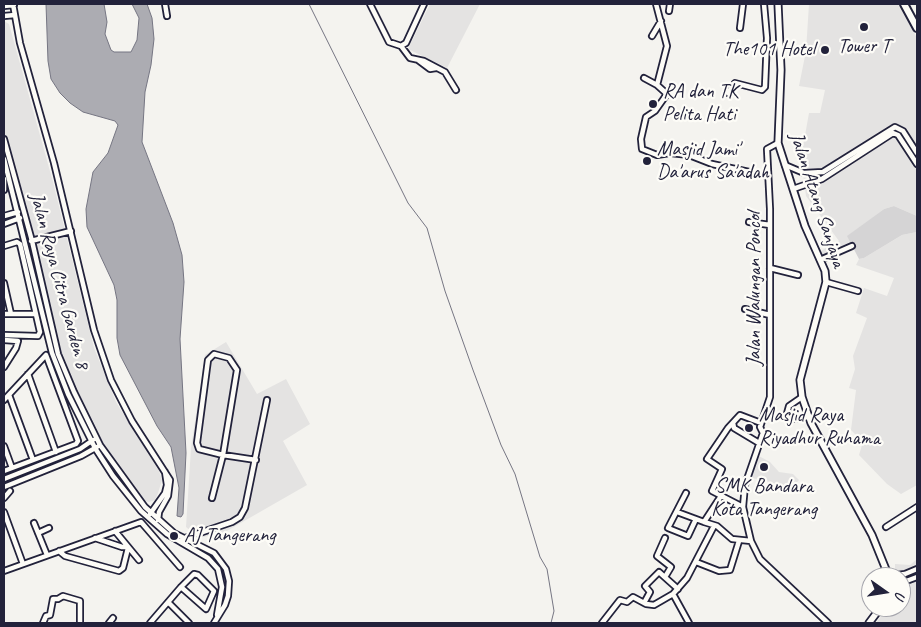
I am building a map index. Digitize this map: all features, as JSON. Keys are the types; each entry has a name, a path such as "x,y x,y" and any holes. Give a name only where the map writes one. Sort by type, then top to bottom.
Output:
{"highway":[{"path":"904,4 917,28"}],"main road":[{"name":"Jalan Atang Sanjaya","path":"779,5 780,70 772,145 784,165 805,226 825,271 826,282 800,380 802,397 808,417 872,535 885,567"}],"street":[{"path":"4,6 14,4 20,43 71,232 94,330 111,380 132,421 170,480 170,486 158,520"},
{"path":"165,4 167,16"},
{"path":"370,4 389,42 401,46 410,58 417,59 422,65 430,69 436,68 448,76 456,90"},
{"path":"401,46 406,43 424,4"},
{"path":"656,4 667,46 657,85"},
{"path":"669,10 670,4"},
{"path":"740,28 743,4"},
{"path":"728,93 735,83 762,90 765,87 767,38 764,4"},
{"path":"4,16 15,15"},
{"path":"652,36 661,21"},
{"path":"644,78 666,92 667,96 655,111 646,117 640,146 643,150 657,155 670,153 689,155 712,164 768,176"},
{"path":"784,165 804,173 822,172 895,127 903,131 917,153"},
{"path":"793,189 822,179 893,133 898,135 917,164"},
{"name":"Jalan Raya Citra Garden 8","path":"4,139 34,241 58,354 96,438 149,515 158,520 181,540 214,553 226,569 229,581 228,596 225,605 217,617"},
{"name":"Jalan Walungan Poncol","path":"772,145 768,176 770,225 770,397 760,423 759,443 746,480 741,506 749,541 764,564 828,623"},
{"name":"Jalan Raya Citra Garden 8","path":"4,159 53,356 91,441 113,476 149,515 208,558 218,570 222,587 217,617"},
{"path":"4,181 4,190"},
{"path":"18,212 5,216 6,223 20,218"},
{"path":"749,222 770,225"},
{"path":"26,243 71,232"},
{"path":"4,246 17,242 20,244 40,332 38,336 4,335"},
{"path":"820,260 852,246"},
{"path":"772,268 798,275"},
{"path":"826,282 858,291"},
{"path":"4,283 11,314"},
{"path":"745,309 770,315"},
{"path":"4,314 36,314"},
{"path":"4,340 18,341 16,348 4,367"},
{"path":"212,498 223,455 237,370 230,358 214,354 208,360 197,443 199,449 202,451 223,455 256,460"},
{"path":"4,400 46,355 78,441 76,444 4,471"},
{"path":"28,374 56,452"},
{"path":"9,395 33,460"},
{"path":"802,397 789,406 786,417 791,419 808,417"},
{"path":"181,540 222,526 240,517 248,501 267,400"},
{"path":"741,506 712,489 722,469 707,459 733,423 742,414 760,423"},
{"path":"733,423 734,428 759,443"},
{"path":"4,479 80,449 96,438"},
{"path":"4,486 100,445"},
{"path":"4,446 12,468"},
{"path":"149,515 165,493 167,486 164,468"},
{"path":"4,498 10,491"},
{"path":"686,493 668,528 687,536 696,519"},
{"path":"704,522 721,496"},
{"path":"886,527 917,507"},
{"path":"4,512 23,564"},
{"path":"677,512 718,526 732,539 749,541"},
{"path":"4,571 141,522 180,567"},
{"path":"34,523 47,556"},
{"path":"602,623 620,600 627,602 633,597 644,603 657,605 674,594 688,578 714,526"},
{"path":"38,533 49,528"},
{"path":"115,532 139,560"},
{"path":"95,538 128,547"},
{"path":"664,538 657,556 671,567 665,577"},
{"path":"696,562 719,571 730,570 739,541"},
{"path":"59,551 65,556 119,570 123,568 128,547"},
{"path":"644,603 650,591 645,586 659,572 678,589"},
{"path":"150,623 181,588 196,574 214,591 206,610 181,588"},
{"path":"674,594 689,623"},
{"path":"43,623 46,616 50,615 53,599 63,596 80,601 80,623"},
{"path":"168,602 189,623"},
{"path":"214,623 217,617"},
{"path":"109,623 113,618"},
{"path":"154,618 159,623"}],"shaded area":[{"path":"46,4 104,4 107,22 105,34 111,50 114,52 131,52 137,40 139,18 132,4 147,4 152,18 154,39 145,92 142,142 173,223 182,255 184,282 180,339 186,453 183,514 181,517 177,516 179,488 171,447 157,426 120,355 117,338 117,300 114,285 87,227 86,209 93,172 108,153 118,125 115,121 83,112 60,93 51,79 48,61"},
{"path":"430,4 480,4 447,68 408,49"},
{"path":"809,4 898,4 917,38 917,216 894,206 884,209 848,236 853,245 821,256 819,252 839,241 806,196 801,158 809,113 820,113 825,90 799,86 806,51"},
{"path":"4,21 9,24 53,182 94,348 116,402 159,471 162,480 155,500 149,502 142,500 109,454 79,398 61,353 20,184 4,131"},
{"path":"894,206 917,216 917,232 902,235 864,258 859,259 847,236 884,209"},
{"path":"917,232 917,485 901,494 887,484 859,455 863,442 851,430 856,390 849,388 855,369 853,356 867,318 856,313 864,288 887,296 894,278 856,265 859,259 864,258 902,235"},
{"path":"226,342 257,394 286,379 310,424 283,441 307,485 225,532 199,538 186,527 191,448 205,355"},
{"name":"SMK Bandara Kota Tangerang","path":"757,455 770,462 779,472 793,474 799,480 791,489 760,479 748,478"},
{"path":"917,559 917,623 876,623 880,617 911,617 911,567 895,567 895,564 910,565"}],"waterway":[{"path":"309,4 408,203 427,228 445,291 501,445 515,474 540,557 547,569 554,611 551,623"}],"place":[{"name":"Tower T","path":"864,27"},
{"name":"The101 Hotel","path":"825,50"},
{"name":"RA dan TK Pelita Hati","path":"653,104"},
{"name":"Masjid Jami' Da'arus Sa'adah","path":"647,161"},
{"name":"Masjid Raya Riyadhur Ruhama","path":"749,428"},
{"name":"SMK Bandara Kota Tangerang","path":"764,467"},
{"name":"AJ Tangerang","path":"174,536"}]}
